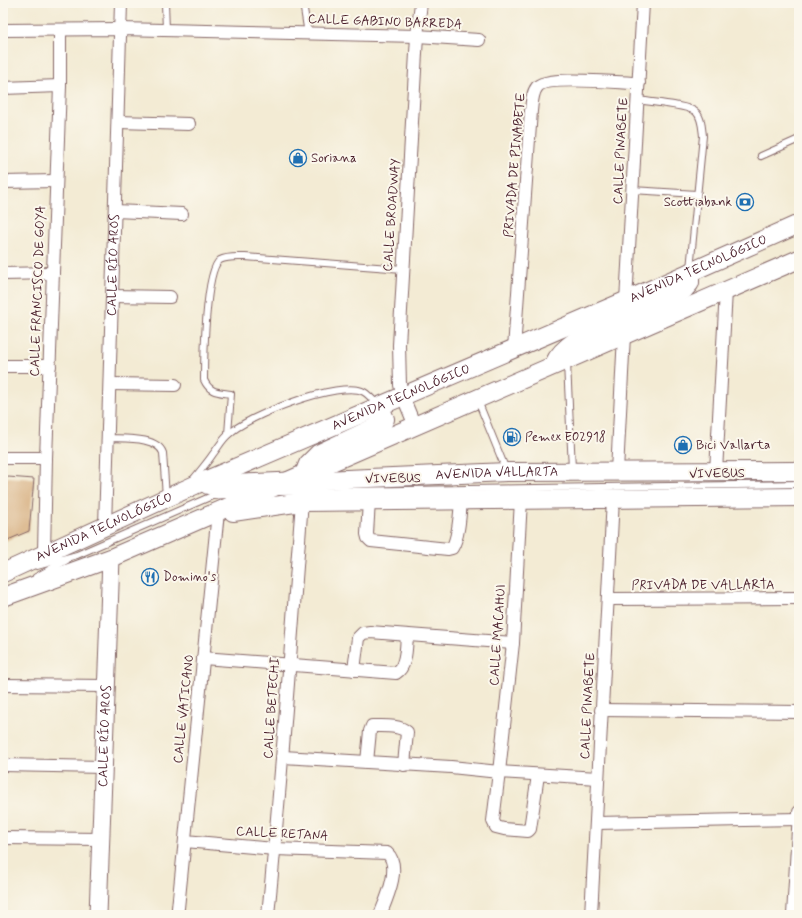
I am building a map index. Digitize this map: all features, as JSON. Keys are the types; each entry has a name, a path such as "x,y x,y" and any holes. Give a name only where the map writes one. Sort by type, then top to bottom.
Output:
{"main road":[{"name":"AVENIDA TECNOLÓGICO","path":"3,574 44,553 166,498 626,301 799,224"},
{"name":"AVENIDA TECNOLÓGICO","path":"3,596 111,558 799,259"},
{"path":"624,335 627,323 635,312 684,290 690,283 690,272"},
{"path":"560,363 557,356 573,342 620,318 626,301"},
{"path":"296,478 318,454 382,424 385,419 380,407"},
{"name":"AVENIDA VALLARTA","path":"190,488 296,478 507,472 716,470 799,471"},
{"name":"AVENIDA VALLARTA","path":"218,512 235,512 302,502 799,497"},
{"name":"CALLE RÍO AROS","path":"98,915 111,558"}],"street":[{"name":"CALLE RÍO AROS","path":"105,526 121,3"},
{"name":"CALLE BROADWAY","path":"415,426 403,397 399,374 399,345 421,3"},
{"name":"CALLE PINABETE","path":"626,301 643,3"},
{"name":"CALLE GABINO BARREDA","path":"3,30 120,29 418,36 479,40"},
{"name":"CALLE FRANCISCO DE GOYA","path":"44,553 46,458 60,86 60,30"},
{"name":"PRIVADA DE PINABETE","path":"514,349 531,111 533,95 536,87 548,81 568,80 639,83"},
{"path":"3,88 60,86"},
{"path":"118,122 189,124"},
{"path":"3,182 56,181"},
{"path":"115,211 182,214"},
{"path":"3,274 53,273"},
{"path":"716,470 726,291"},
{"path":"112,296 170,297"},
{"path":"617,471 624,335"},
{"path":"3,366 50,366"},
{"path":"110,384 175,385"},
{"path":"3,458 46,458"},
{"name":"CALLE PINABETE","path":"591,915 613,499"},
{"path":"369,501 367,534 371,541 448,549 452,548 455,542 459,524 461,500"},
{"name":"CALLE MACAHUI","path":"521,500 513,643 493,821 496,827 504,830 528,831 530,829 532,824 538,775"},
{"name":"CALLE BETECHI","path":"268,915 283,757 302,502"},
{"name":"CALLE VATICANO","path":"178,908 218,512"},
{"name":"PRIVADA DE VALLARTA","path":"608,599 799,598"},
{"path":"354,670 357,643 360,635 370,632 513,643"},
{"path":"203,658 396,673 399,672 403,664 407,635"},
{"path":"3,686 106,686"},
{"path":"602,710 799,712"},
{"path":"367,762 370,731 372,726 375,726 398,728 407,732 404,764"},
{"path":"283,757 598,778"},
{"path":"3,765 103,767"},
{"path":"793,915 799,812"},
{"path":"597,823 799,819"},
{"path":"3,838 101,839"},
{"name":"CALLE RETANA","path":"185,841 275,849 378,852 388,854 393,864 391,886 380,915"}],"lane":[{"path":"165,3 166,30"},
{"path":"303,3 308,34"},
{"path":"638,100 682,107 696,112 700,119 703,136 690,272"},
{"path":"761,156 799,139"},
{"path":"632,190 697,194"},
{"path":"228,434 230,394 216,392 209,389 204,380 208,303 213,271 220,260 226,258 245,257 403,269"},
{"path":"560,363 572,471"},
{"path":"190,488 228,434 249,420 270,410 332,391 351,390 364,392 380,407"},
{"path":"477,399 507,472"},
{"path":"108,438 149,441 161,448 163,452 166,498"},
{"name":"VIVEBUS","path":"3,574 77,555 212,496 264,492 799,484"},
{"path":"3,596 77,555"}],"building":[{"path":"8,477 34,479 29,531 3,542 3,482"}],"place":[{"name":"Soriana","path":"298,158"},
{"name":"Scottiabank","path":"745,202"},
{"name":"Pemex E02918","path":"512,437"},
{"name":"Bici Vallarta","path":"683,445"},
{"name":"Domino's","path":"150,577"}]}
